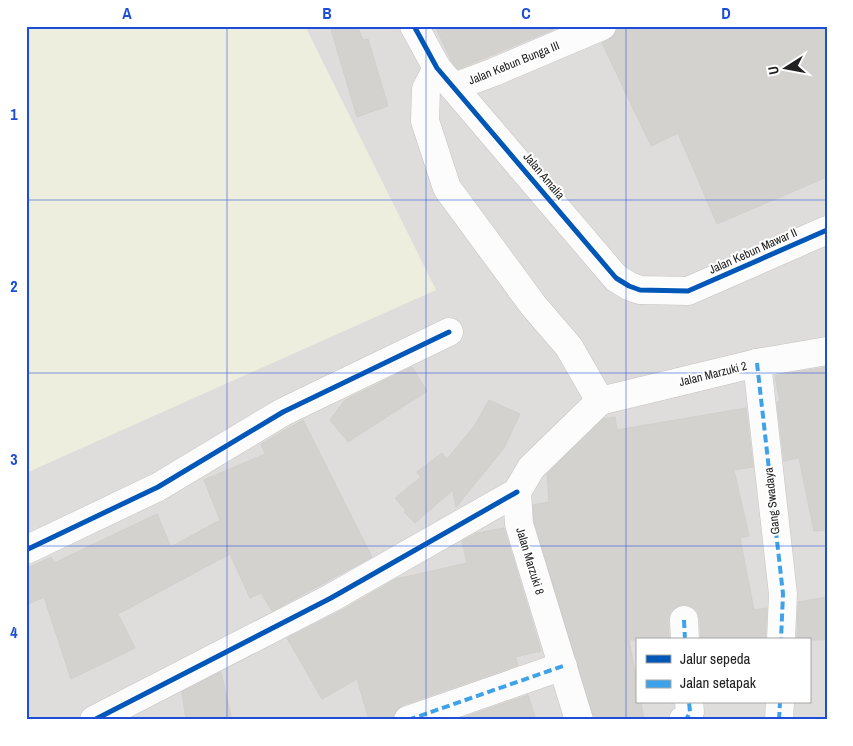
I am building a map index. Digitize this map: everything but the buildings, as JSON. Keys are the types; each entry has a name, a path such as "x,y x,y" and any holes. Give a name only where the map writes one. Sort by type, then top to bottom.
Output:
{"street":[{"name":"Jalan Amalia","path":"414,26 446,77 616,278 640,290 688,291"},
{"name":"Jalan Kebun Bunga III","path":"446,77 494,72 602,26"},
{"path":"94,720 331,598 517,492 531,468 600,401 569,347 533,306 447,188 425,121 426,89 446,77"},
{"name":"Jalan Kebun Mawar II","path":"688,291 827,230"},
{"path":"26,550 158,487 283,412 449,332"},
{"name":"Jalan Marzuki 2","path":"600,401 757,363 827,351"},
{"name":"Gang Swadaya","path":"757,363 783,594 782,638"},
{"name":"Jalan Marzuki 8","path":"517,492 518,524 579,720"},
{"path":"408,720 563,666"},
{"path":"683,720 687,718 690,712 690,704"},
{"path":"779,720 780,704"}],"shaded area":[{"path":"26,26 827,26 827,720 26,720"}],"green space":[{"path":"26,26 305,26 436,290 26,473"}],"marked path":[{"path":"757,363 783,594 781,638"},
{"path":"684,620 685,638"},
{"path":"408,720 563,666"},
{"path":"683,720 687,718 690,712 689,704"},
{"path":"779,720 780,704"}],"cycle path":[{"path":"414,26 437,68 616,278 629,286 640,290 688,291 827,230"},
{"path":"26,550 158,487 283,412 449,332"},
{"path":"94,720 331,598 517,492"}]}
